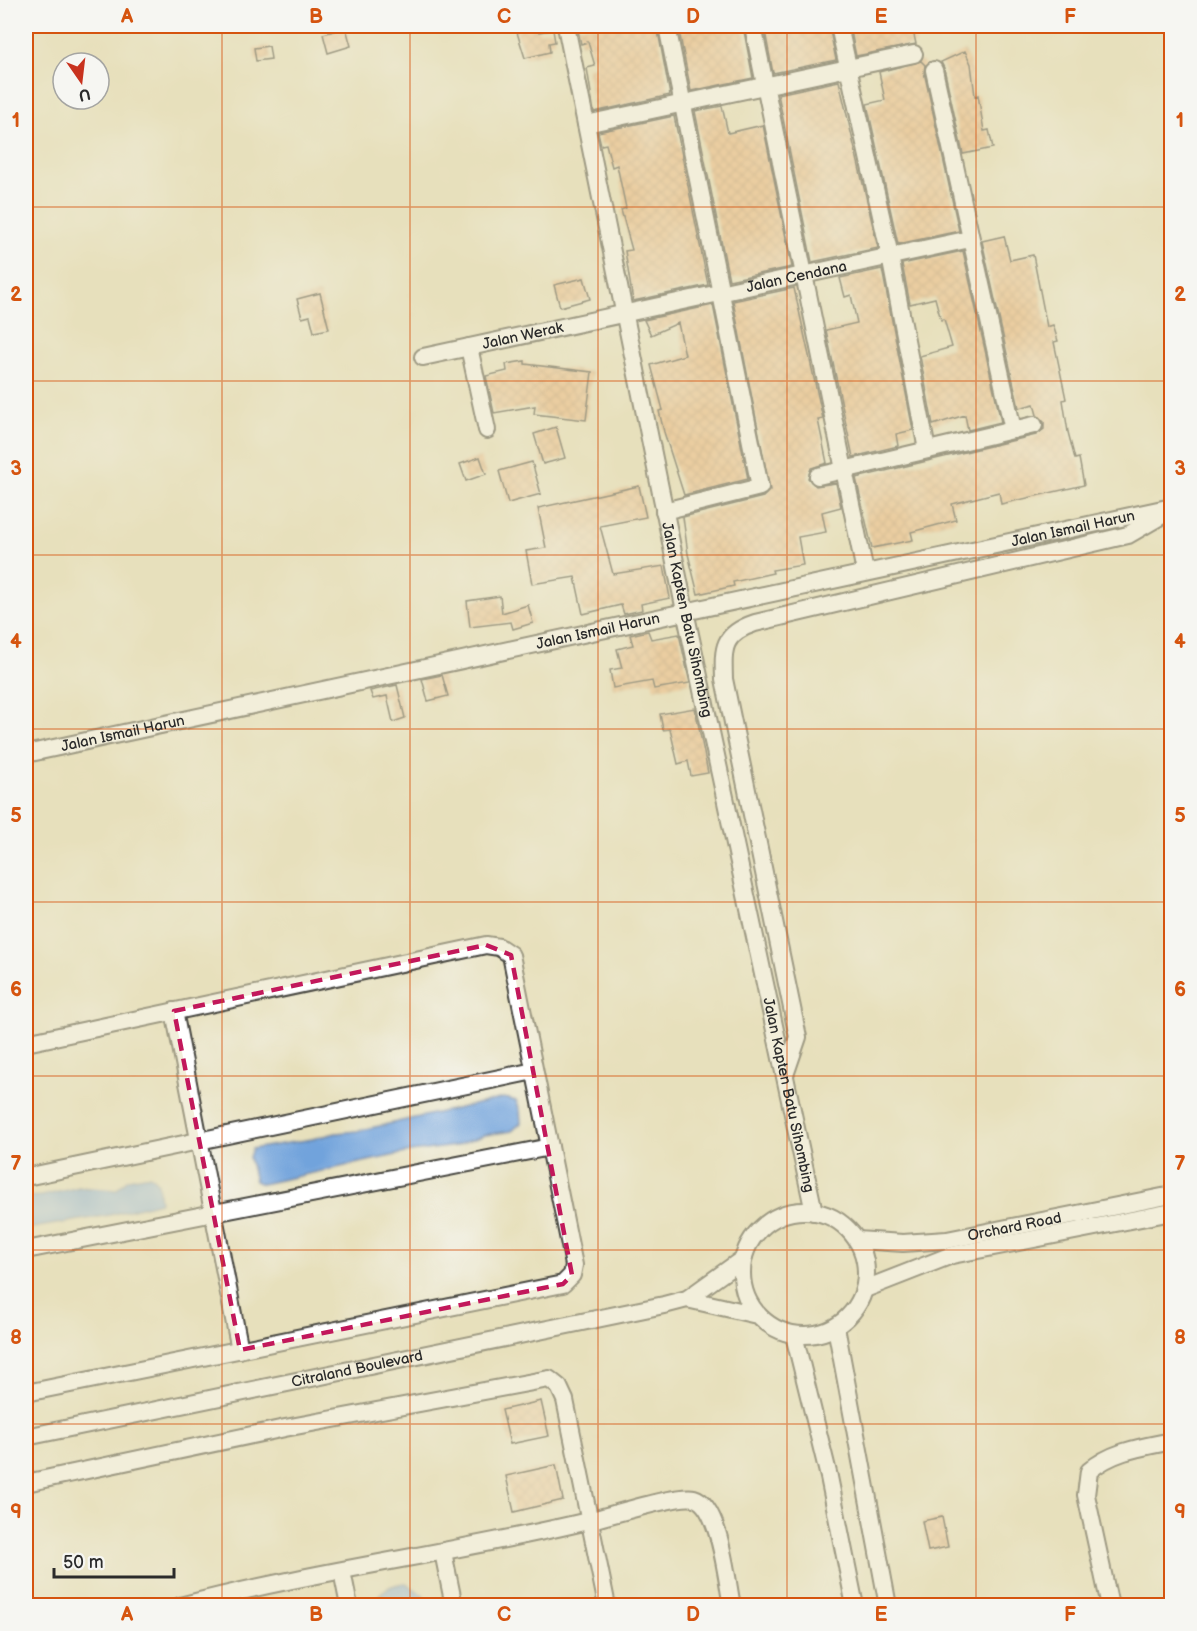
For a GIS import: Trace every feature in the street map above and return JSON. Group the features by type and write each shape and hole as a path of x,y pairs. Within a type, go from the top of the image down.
{"street":[{"name":"Jalan Kapten Batu Sihombing","path":"566,26 664,511 814,1212"},
{"path":"664,511 760,487 667,26"},
{"path":"753,26 842,470 865,572"},
{"path":"839,26 890,256 927,450"},
{"path":"586,124 914,54"},
{"path":"934,70 1013,430"},
{"name":"Jalan Cendana","path":"624,314 970,239"},
{"name":"Jalan Werak","path":"423,357 624,314"},
{"path":"469,347 487,430"},
{"path":"818,476 1034,425"},
{"path":"785,1075 798,1037 724,679 723,653 729,638 737,629 755,623 1128,535 1172,508"},
{"name":"Jalan Ismail Harun","path":"26,754 865,572 1172,508"},
{"path":"26,1043 486,945 499,947 511,955 574,1265 572,1275 563,1284 26,1393"},
{"path":"174,1011 240,1350"},
{"path":"26,1177 534,1071"},
{"path":"26,1250 550,1147"},
{"name":"Orchard Road","path":"857,1240 903,1243 947,1240 1172,1195"},
{"path":"814,1212 838,1221 857,1240 866,1263 865,1289 854,1311 836,1327 815,1335 794,1335 768,1324 757,1315 743,1288 744,1258 754,1238 770,1221 792,1213 814,1212"},
{"name":"Orchard Road","path":"865,1289 952,1255 1172,1212"},
{"name":"Citraland Boulevard","path":"26,1437 687,1299 744,1258"},
{"name":"Citraland Boulevard","path":"687,1299 757,1315"},
{"path":"836,1327 888,1605"},
{"path":"794,1335 830,1477 855,1605"},
{"path":"26,1483 285,1428 549,1379 559,1387 565,1400 607,1605"},
{"path":"1110,1605 1086,1495 1089,1471 1102,1459 1136,1448 1172,1441"},
{"path":"180,1605 214,1601 342,1571 588,1521 673,1500 694,1498 704,1505 714,1518 732,1605"},
{"path":"443,1552 454,1605"},
{"path":"342,1571 349,1605"}],"highlighted area":[{"path":"486,945 511,955 572,1275 563,1284 240,1350 174,1011"}],"water":[{"path":"504,1098 516,1101 520,1110 521,1123 512,1131 485,1135 455,1146 410,1152 262,1184 255,1181 249,1157 252,1149 357,1131"},
{"path":"150,1175 158,1183 160,1202 110,1215 26,1229 26,1197 42,1196 79,1187 116,1190 128,1179"},
{"path":"406,1583 423,1595 428,1605 372,1605 386,1589"}],"building":[{"path":"515,26 537,26 539,32 553,30 555,42 549,43 550,52 525,58"},
{"path":"577,26 657,26 670,95 594,112 587,68 595,66 588,42 581,44"},
{"path":"678,26 743,26 753,78 691,91"},
{"path":"764,26 790,26 791,28 829,26 836,60 773,73"},
{"path":"850,26 912,26 916,44 856,56"},
{"path":"346,28 351,46 328,53 323,34"},
{"path":"269,46 271,59 256,61 254,48"},
{"path":"965,51 971,64 975,96 978,95 984,131 989,130 993,148 963,154 941,62"},
{"path":"921,61 925,65 924,72 959,231 898,244 867,104 885,100 879,72"},
{"path":"839,81 878,248 812,262 778,94"},
{"path":"722,106 728,133 763,125 792,267 729,280 695,111"},
{"path":"674,116 708,285 633,301 625,251 632,250 621,210 626,208 617,165 612,167 606,144 601,145 598,132"},
{"path":"1004,236 1010,260 1033,255 1047,327 1053,325 1058,341 1054,342 1066,399 1063,400 1068,432 1075,459 1079,458 1084,485 1001,504 999,492 952,504 956,520 911,532 913,540 872,548 856,478 1036,435 1044,429 1044,422 1037,415 1034,404 1019,408 982,241"},
{"path":"963,251 1001,422 968,430 965,415 933,425 920,356 952,347 935,298 910,304 902,264"},
{"path":"882,269 913,430 896,434 898,446 853,457 826,330 857,323 851,295 845,297 840,278"},
{"path":"584,278 590,299 560,307 554,285"},
{"path":"794,288 823,419 818,420 827,463 811,468 808,478 816,486 836,483 841,507 822,512 826,532 798,537 803,565 772,570 773,573 733,582 734,586 698,594 688,554 683,517 763,497 770,490 733,301"},
{"path":"320,293 329,329 314,332 310,316 302,318 297,299"},
{"path":"713,305 748,479 684,495 664,432 659,411 663,410 651,365 685,355 678,323 651,335 644,320"},
{"path":"525,361 525,364 592,372 586,420 534,414 535,406 494,413 486,376 507,371 506,364"},
{"path":"556,427 565,458 543,464 534,434"},
{"path":"480,457 486,474 466,481 460,464"},
{"path":"532,462 541,494 508,503 499,471"},
{"path":"639,486 646,517 600,526 613,574 664,566 670,598 641,604 642,610 624,614 621,605 583,614 575,577 532,584 526,551 546,548 538,508"},
{"path":"500,596 502,613 528,605 533,623 513,629 511,622 470,627 467,601"},
{"path":"648,631 651,639 679,634 690,683 654,689 652,681 613,688 610,670 622,668 617,649 633,645 630,635"},
{"path":"442,675 448,696 428,701 422,679"},
{"path":"397,685 405,718 393,722 387,696 373,699 370,691"},
{"path":"695,708 708,773 691,776 688,761 678,764 670,729 663,730 660,714"},
{"path":"541,1401 549,1436 510,1444 502,1410"},
{"path":"556,1465 563,1500 514,1512 506,1476"},
{"path":"942,1517 948,1547 928,1551 922,1521"}]}
